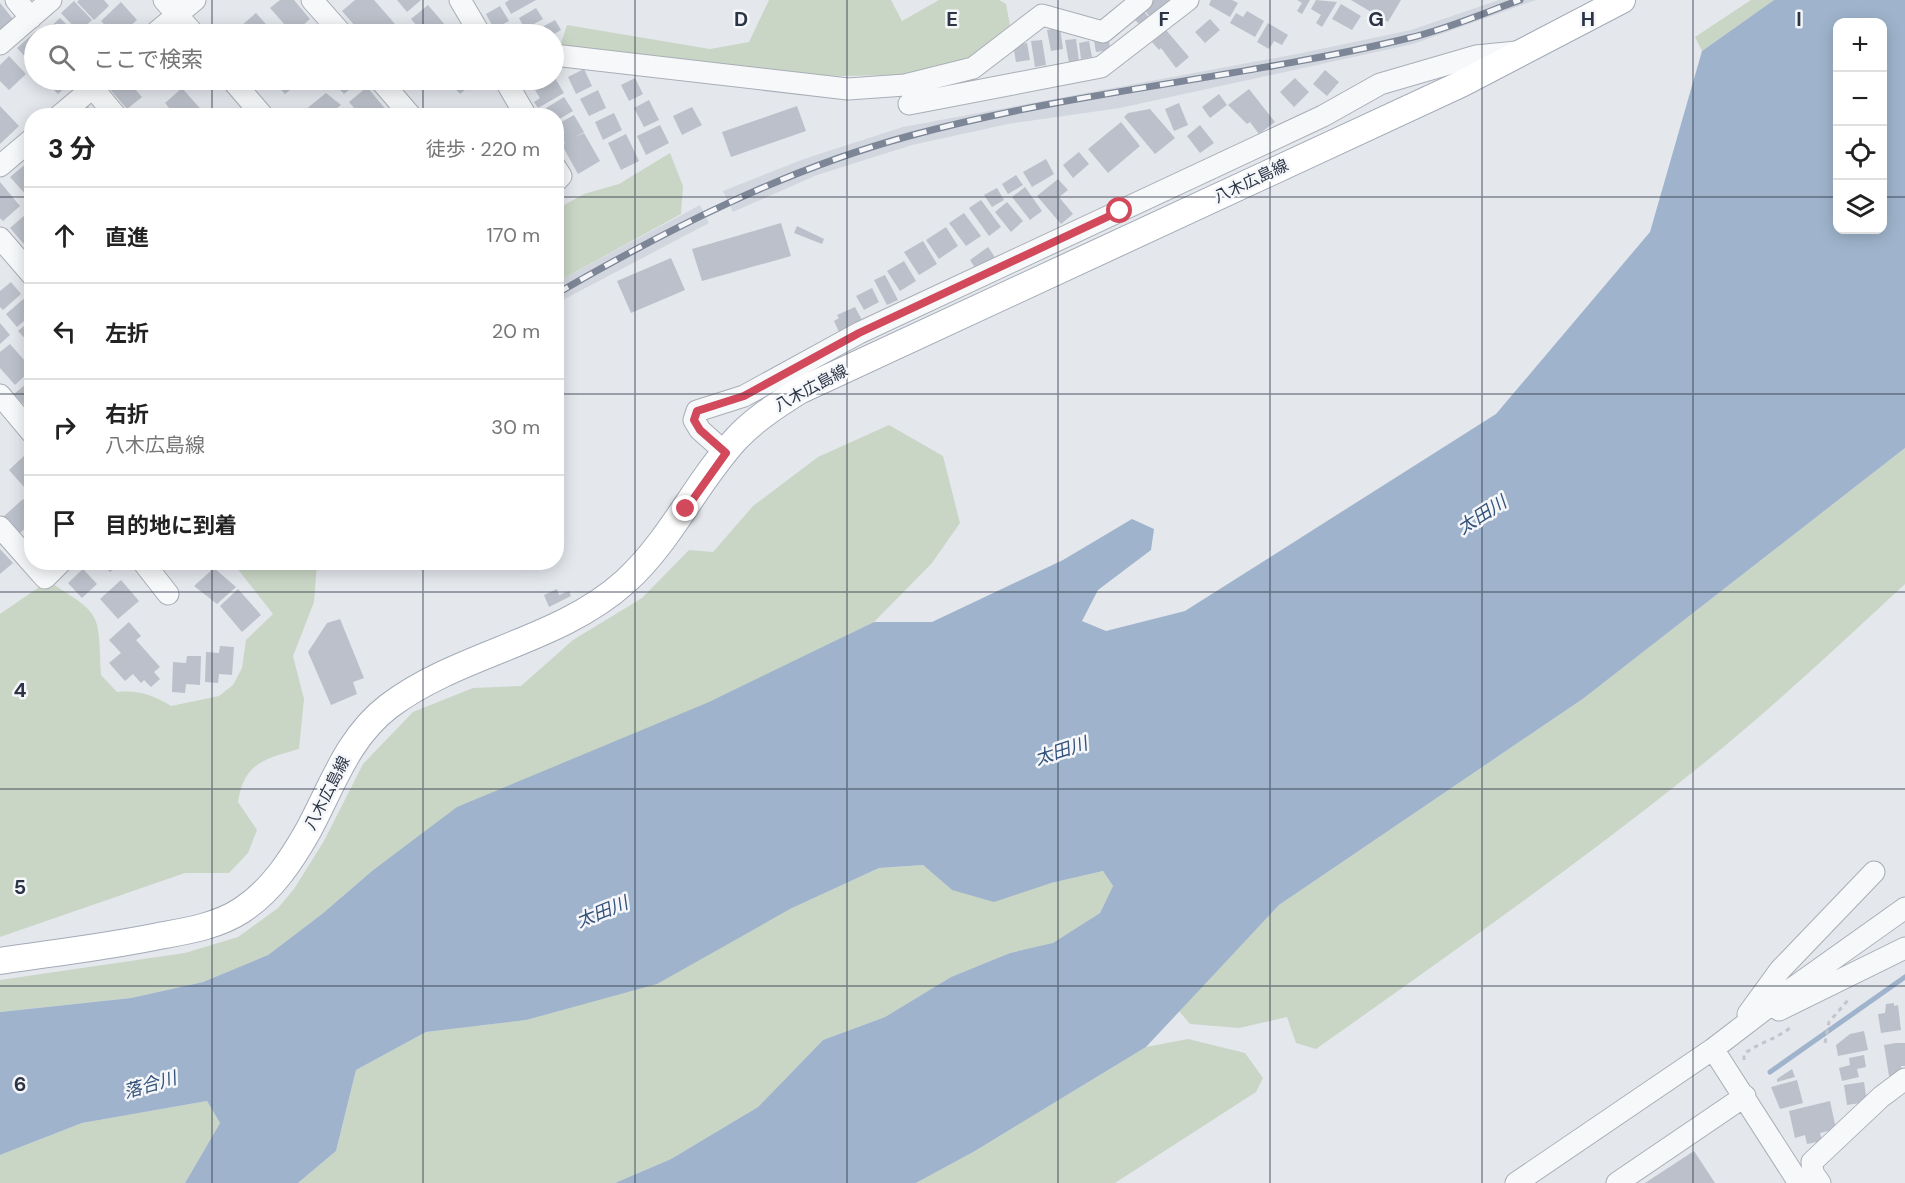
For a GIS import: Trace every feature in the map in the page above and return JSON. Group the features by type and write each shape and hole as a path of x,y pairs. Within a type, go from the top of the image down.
{"main road":[{"name":"八木広島線","path":"0,961 129,942 203,928 242,911 268,889 293,858 316,816 337,769 362,732 388,707 440,674 572,618 626,581 659,545 737,438 769,410 799,391 1461,84 1622,0"}],"street":[{"path":"16,0 31,18"},
{"path":"0,44 51,0"},
{"path":"161,24 171,8 195,0"},
{"path":"312,0 333,24"},
{"path":"460,0 474,24"},
{"path":"564,56 848,90 905,85 974,68 1042,15 1103,32 1142,0"},
{"path":"909,104 1101,67 1188,0"},
{"path":"171,8 185,24"},
{"path":"726,453 700,430 694,420 697,411 744,396 859,333 1323,116 1380,84 1476,56 1525,51"},
{"path":"68,108 89,90"},
{"path":"101,90 111,108"},
{"path":"241,90 256,108"},
{"path":"389,90 404,108"},
{"path":"512,90 522,108"},
{"path":"0,166 24,148"},
{"path":"0,238 24,265"},
{"path":"0,395 24,424"},
{"path":"0,527 24,554"},
{"path":"38,570 45,578 53,570"},
{"path":"149,570 168,594"},
{"path":"1736,1032 1780,970 1874,872"},
{"path":"1516,1183 1713,1049 1794,987 1905,908"},
{"path":"1736,1032 1905,948"},
{"path":"1713,1049 1799,1183"},
{"path":"1820,1183 1813,1173 1812,1162 1881,1097 1905,1079"},
{"path":"1620,1182 1745,1096"}],"path":[{"path":"1825,1043 1829,1022 1852,995"},
{"path":"1743,1063 1744,1054 1752,1048 1777,1038 1792,1025"}],"shaded area":[{"path":"1499,0 1536,0 1413,44 1120,108 1008,124 912,145 817,175 733,212 723,191 804,159 903,127 1302,53 1411,30"},
{"path":"700,205 709,223 564,299 564,278"}],"green space":[{"path":"769,0 891,0 902,21 939,0 999,0 1006,4 1010,25 967,60 898,75 841,76 760,72 564,47 564,34 567,25 710,49 749,42"},
{"path":"1751,0 1774,0 1702,51 1695,37"},
{"path":"670,153 683,186 681,214 564,278 564,205 584,194 619,184"},
{"path":"889,425 943,456 960,523 932,563 874,622 372,871 322,914 268,955 203,982 131,998 0,1012 0,980 185,953 238,937 278,908 294,889 324,841 363,764 413,712 473,688 521,686 573,640 642,598 689,550 713,552 753,506 818,457"},
{"path":"1905,448 1905,584 1775,703 1648,807 1507,913 1316,1049 1296,1043 1287,1017 1239,1028 1190,1024 1179,1011 1279,905 1584,698"},
{"path":"238,570 316,570 314,602 293,656 304,699 299,749 266,760 251,771 245,779 238,802 257,830 248,853 229,873 185,873 0,937 0,614 48,581 79,601 94,617 99,638 101,675 117,692 146,694 171,706 219,696 233,685 242,668 246,640 273,614"},
{"path":"923,865 952,890 1051,883 1103,871 1113,886 1100,913 1053,944 1010,953 951,977 885,1017 823,1040 758,1107 671,1159 615,1183 298,1183 336,1151 356,1070 426,1032 526,1020 790,909 879,868"},
{"path":"1188,1039 1245,1053 1263,1078 1256,1092 1115,1183 916,1183 975,1151 1146,1047"},
{"path":"207,1101 220,1123 185,1183 0,1183 0,1155 82,1123"}],"water":[{"path":"1774,0 1905,0 1905,448 1584,698 1279,905 1146,1047 975,1151 916,1183 615,1183 671,1159 758,1107 823,1040 885,1017 951,977 1010,953 1053,943 1100,913 1113,886 1103,871 1051,883 994,902 952,890 923,865 879,868 790,909 657,984 526,1020 426,1032 356,1070 336,1151 298,1183 185,1183 220,1123 207,1101 82,1123 0,1155 0,1012 131,998 203,982 268,955 322,914 372,871 457,807 709,702 874,622 932,622 1063,560 1132,519 1154,529 1151,550 1098,590 1082,621 1106,631 1185,611 1496,414 1650,232 1702,51"}],"building":[{"path":"79,0 104,0 109,6 94,20 77,2"},
{"path":"280,0 294,0 310,19 304,24 284,24 270,8"},
{"path":"355,0 374,0 395,24 353,24 342,11"},
{"path":"397,0 421,0 407,12"},
{"path":"509,0 536,0 511,14 505,3"},
{"path":"1151,0 1171,0 1150,17 1142,7"},
{"path":"1211,0 1232,0 1238,3 1230,17 1209,5"},
{"path":"1297,0 1310,0 1302,14 1297,11 1302,3"},
{"path":"1316,0 1337,2 1322,27 1316,23 1321,15 1311,9"},
{"path":"1351,0 1401,0 1388,22"},
{"path":"74,1 92,20 88,24 71,24 61,13"},
{"path":"121,2 137,20 132,24 104,24 101,21"},
{"path":"0,3 13,19 0,30"},
{"path":"1341,4 1361,16 1352,30 1332,19"},
{"path":"428,5 444,24 415,24 411,19"},
{"path":"500,6 509,21 503,24 491,24 486,14"},
{"path":"536,8 543,19 534,24 522,24 519,18"},
{"path":"1142,9 1151,20 1142,27 1132,17"},
{"path":"1247,11 1264,21 1255,37 1230,23 1236,13 1243,17"},
{"path":"256,13 266,24 243,24"},
{"path":"60,18 66,24 53,24"},
{"path":"1210,19 1220,30 1205,43 1195,32"},
{"path":"1268,23 1288,35 1282,45 1274,41 1269,49 1257,42"},
{"path":"1060,28 1063,49 1051,51 1047,30"},
{"path":"1166,30 1189,57 1176,68 1161,48 1159,50 1152,42"},
{"path":"1076,39 1079,61 1069,63 1065,40"},
{"path":"1109,39 1110,50 1096,52 1094,41"},
{"path":"1042,40 1046,65 1035,67 1031,41"},
{"path":"1089,41 1092,57 1081,59 1079,43"},
{"path":"24,42 24,55 17,48"},
{"path":"1027,43 1030,60 1016,62 1013,45"},
{"path":"9,56 24,72 24,76 9,90 0,81 0,65"},
{"path":"584,69 592,86 576,94 568,77"},
{"path":"1325,70 1339,82 1327,96 1313,84"},
{"path":"635,78 643,94 629,101 621,85"},
{"path":"1295,78 1309,92 1294,107 1280,92"},
{"path":"1249,89 1275,122 1259,134 1250,122 1247,124 1228,105"},
{"path":"111,90 136,90 142,97 126,108"},
{"path":"180,90 184,90 200,108 169,108 165,103"},
{"path":"363,90 370,90 385,108 354,108 349,102"},
{"path":"535,90 562,90 564,93 538,108 534,102 540,98"},
{"path":"598,90 606,108 589,116 580,99"},
{"path":"326,93 341,105 337,108 307,108"},
{"path":"1219,94 1227,105 1210,118 1202,107"},
{"path":"564,97 573,111 564,116 564,108 546,108"},
{"path":"649,100 659,120 644,127 634,108"},
{"path":"1179,103 1188,125 1174,131 1165,109"},
{"path":"0,106 19,126 0,144"},
{"path":"797,106 806,131 731,157 722,132"},
{"path":"692,107 702,125 682,135 673,116"},
{"path":"1150,109 1175,138 1155,154 1124,117 1128,113"},
{"path":"614,113 622,130 603,140 595,122"},
{"path":"574,115 584,132 575,137 584,133 600,161 578,174 564,149 564,121"},
{"path":"1121,122 1140,146 1108,173 1088,149"},
{"path":"660,125 669,143 646,155 637,136"},
{"path":"1200,125 1214,143 1200,153 1187,136"},
{"path":"626,134 639,161 621,170 608,143"},
{"path":"1079,152 1089,164 1073,178 1063,165"},
{"path":"1046,159 1054,174 1032,187 1023,172"},
{"path":"24,165 24,193 10,177"},
{"path":"1016,175 1023,185 1008,194 1002,184"},
{"path":"1058,179 1068,190 1059,197 1073,214 1061,224 1037,196"},
{"path":"0,182 20,206 3,221 0,218"},
{"path":"1025,187 1042,211 1030,220 1012,197"},
{"path":"997,188 1004,200 992,207 984,195"},
{"path":"981,200 1001,227 989,236 969,208"},
{"path":"1007,202 1023,221 1011,232 995,212"},
{"path":"964,213 981,236 966,246 949,223"},
{"path":"24,216 24,244 10,228"},
{"path":"781,223 791,256 702,281 692,249"},
{"path":"797,226 824,239 822,244 794,233"},
{"path":"946,227 958,246 939,259 926,240"},
{"path":"923,241 937,264 919,275 904,252"},
{"path":"988,247 996,259 977,271 970,260"},
{"path":"671,258 685,290 631,313 617,281"},
{"path":"904,261 916,281 900,291 887,271"},
{"path":"885,275 898,300 887,305 874,280"},
{"path":"11,282 21,294 3,310 0,307 0,291"},
{"path":"872,288 879,302 864,310 856,296"},
{"path":"24,299 24,321 17,327 6,314"},
{"path":"855,307 862,320 839,332 834,321 839,318 837,315"},
{"path":"0,323 10,335 0,344"},
{"path":"24,326 24,337 18,331"},
{"path":"10,344 24,360 24,377 15,385 0,368 0,352"},
{"path":"24,386 24,405 14,394"},
{"path":"24,456 24,487 9,470"},
{"path":"24,500 24,529 19,534 3,517"},
{"path":"0,549 13,563 0,574"},
{"path":"84,570 97,584 82,598 68,583"},
{"path":"212,570 216,570 236,587 217,604 194,586"},
{"path":"121,580 139,601 118,619 100,599"},
{"path":"238,589 261,615 242,632 220,606"},
{"path":"557,589 559,595 569,591 571,596 549,607 544,595"},
{"path":"340,619 364,678 353,682 357,694 331,705 308,652 327,623"},
{"path":"129,622 141,636 136,640 160,667 154,672 160,679 151,687 144,680 141,683 133,674 125,681 109,663 121,653 109,640"},
{"path":"220,646 234,647 232,675 219,674 218,683 205,682 206,652 219,653"},
{"path":"187,656 201,656 200,685 186,684 185,693 172,692 173,662 186,663"},
{"path":"1894,1003 1894,1006 1898,1005 1901,1030 1881,1033 1878,1014 1885,1013 1886,1004"},
{"path":"1864,1031 1868,1050 1838,1056 1836,1045 1850,1034"},
{"path":"1905,1043 1905,1066 1901,1066 1902,1074 1889,1076 1884,1045"},
{"path":"1864,1055 1866,1067 1857,1069 1859,1077 1842,1081 1839,1068 1850,1065 1849,1058"},
{"path":"1792,1069 1795,1077 1777,1082 1777,1079"},
{"path":"1797,1080 1803,1103 1780,1109 1771,1087"},
{"path":"1864,1082 1867,1102 1847,1105 1844,1085"},
{"path":"1830,1101 1836,1129 1820,1133 1822,1141 1807,1144 1805,1135 1795,1138 1789,1111"},
{"path":"1694,1151 1715,1183 1645,1183"}],"waterway":[{"path":"1770,1072 1905,977"}],"railway":[{"path":"564,290 684,224 728,203 817,166 909,136 1033,107 1347,52 1423,34 1520,0"}],"route":[{"path":"686,509 726,453 700,430 694,420 697,411 744,396 859,333 1120,211"}],"water label":[{"name":"太田川","path":"1482,515"},
{"name":"太田川","path":"1061,751"},
{"name":"太田川","path":"602,912"},
{"name":"落合川","path":"150,1085"}]}
